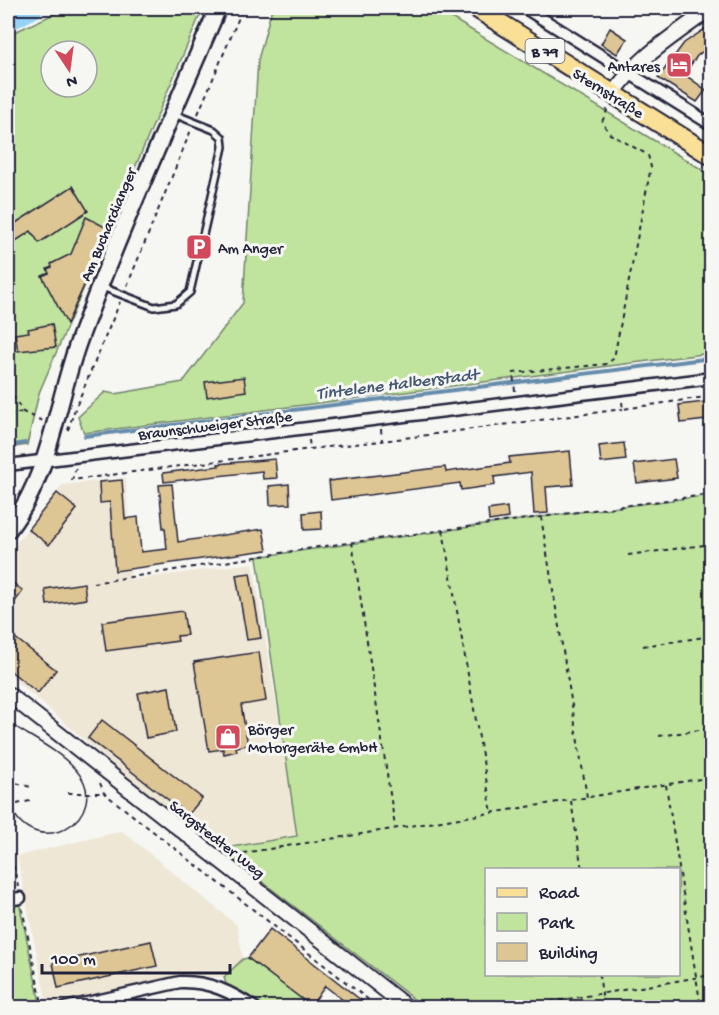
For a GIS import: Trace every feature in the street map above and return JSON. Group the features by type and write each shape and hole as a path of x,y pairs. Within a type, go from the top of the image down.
{"main road":[{"name":"Am Buchardianger","path":"8,530 27,502 59,431 69,369 100,287 218,8"},
{"name":"Sternstraße","path":"476,8 711,156"}],"street":[{"name":"Sternstraße","path":"525,8 711,125"},
{"path":"613,94 629,72 711,8"},
{"name":"Braunschweiger Straße","path":"8,465 711,378"},
{"name":"Sargstedter Weg","path":"8,694 408,1008"},
{"path":"8,900 20,898"},
{"path":"66,1008 193,981 219,987 255,1008"}],"lane":[{"path":"100,287 154,307 176,304 190,292 223,147 222,137 214,130 173,114"}],"path":[{"path":"8,388 23,412 59,431 69,429 75,409 243,8"},
{"path":"515,394 513,372 607,364 614,358 651,166 648,155 610,134 602,122 613,94"},
{"path":"620,389 623,408"},
{"path":"80,456 72,480 711,396"},
{"path":"8,415 23,412"},
{"path":"380,419 382,441"},
{"path":"308,428 310,449"},
{"path":"93,583 352,542 711,494"},
{"path":"541,517 587,797"},
{"path":"443,530 492,813"},
{"path":"352,542 395,828"},
{"path":"628,555 711,544"},
{"path":"643,646 711,636"},
{"path":"659,736 711,728"},
{"path":"100,767 96,771 104,793 379,1008"},
{"path":"226,865 238,854 711,777"},
{"path":"8,781 31,787"},
{"path":"666,784 679,868"},
{"path":"68,793 104,793"},
{"path":"570,800 582,868"},
{"path":"8,806 30,801"},
{"path":"8,839 43,1008"},
{"path":"680,874 701,1008"},
{"path":"515,1008 711,975"},
{"path":"599,976 604,1008"}],"shaded area":[{"path":"126,478 131,580 253,563 298,836 220,849 145,792 8,674 8,554 62,485"},
{"path":"122,831 237,925 243,959 224,977 173,976 47,1005 17,856"}],"green space":[{"path":"67,8 203,8 39,393 27,445 8,448 8,35"},
{"path":"272,8 435,8 711,175 711,353 84,433 78,417 105,392 115,394 183,382 243,303 258,60"},
{"path":"711,495 711,1007 424,1007 220,849 297,836 257,557"},
{"path":"19,902 41,1007 8,1007 8,905"},
{"path":"248,958 313,1007 205,1008 231,1001 224,977 243,959"}],"building":[{"name":"Antares","path":"711,25 711,45 697,56 684,74 706,90 697,102 658,78 684,43"},
{"path":"610,28 627,39 617,54 601,44"},
{"path":"73,186 88,211 39,243 31,231 8,246 8,228"},
{"path":"86,217 109,229 67,324 42,276 49,273 47,269 52,267 51,264 71,254"},
{"path":"52,324 56,347 18,351 15,334"},
{"path":"244,377 246,391 207,397 205,382"},
{"path":"705,402 706,420 681,423 679,405"},
{"path":"624,443 626,460 601,463 599,446"},
{"path":"570,451 573,485 546,487 548,513 534,514 531,472 494,477 495,485 461,490 460,483 331,500 329,481 445,467 446,472 510,463 509,457"},
{"path":"275,459 277,478 263,479 262,471 164,482 163,473 219,466 218,464"},
{"path":"674,459 677,478 637,483 634,464"},
{"path":"122,480 125,519 138,517 141,552 167,549 159,485 172,484 178,542 263,529 267,550 115,571 110,502 100,503 99,482"},
{"path":"289,484 290,504 270,505 269,486"},
{"path":"57,493 77,509 49,545 28,529"},
{"path":"507,507 508,518 489,521 488,510"},
{"path":"321,511 322,529 304,530 303,513"},
{"path":"250,573 261,638 247,640 236,575"},
{"path":"8,579 23,591 8,611"},
{"path":"84,583 86,599 47,605 45,589"},
{"path":"183,611 187,635 177,636 178,641 106,651 102,622"},
{"path":"14,637 56,670 38,693 8,669 8,645"},
{"path":"259,652 266,701 241,705 248,745 236,747 237,751 224,754 223,749 209,751 194,662"},
{"path":"169,687 176,732 146,738 138,693"},
{"path":"102,720 202,798 188,815 88,738"},
{"path":"270,929 371,1008 353,1008 325,986 311,1006 248,958"},
{"path":"151,941 157,966 58,988 53,963"}],"waterway":[{"path":"8,20 32,8"},
{"name":"Tintelene Halberstadt","path":"85,436 712,358"},
{"name":"Tintelene Halberstadt","path":"8,446 25,443"}],"tram line":[{"path":"8,722 52,750 76,770 86,787 86,803 79,818 66,828 51,833 35,831 20,821 8,801"}],"place":[{"name":"Antares","path":"679,65"},
{"name":"Am Anger","path":"199,247"},
{"name":"Börger Motorgeräte GmbH","path":"228,737"}]}
